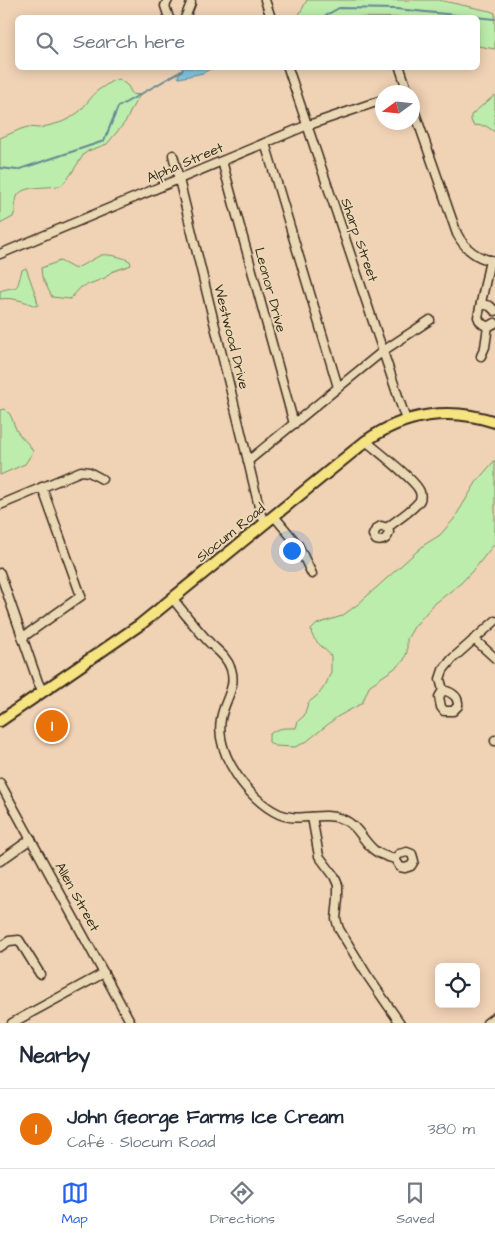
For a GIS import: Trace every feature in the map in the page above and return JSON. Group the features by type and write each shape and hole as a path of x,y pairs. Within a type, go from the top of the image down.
{"main road":[{"name":"Slocum Road","path":"0,721 134,630 366,441 386,428 406,420 432,414 476,416 495,422"}],"street":[{"path":"168,0 165,6 168,15"},
{"path":"186,15 190,1 201,0"},
{"path":"265,0 270,15"},
{"name":"Sharp Street","path":"289,70 406,420"},
{"path":"400,70 404,85"},
{"name":"Alpha Street","path":"0,254 307,125 375,102"},
{"path":"420,128 456,234 468,249 478,256 492,261 482,304 478,313 479,319 483,324 491,324 481,356"},
{"path":"265,143 338,387"},
{"name":"Westwood Drive","path":"173,155 261,515 270,520 298,545 312,574"},
{"name":"Leonor Drive","path":"222,161 294,424"},
{"path":"482,304 490,306 495,311"},
{"path":"248,461 383,350 430,320"},
{"path":"366,441 420,491 421,497 416,505 387,528"},
{"path":"0,505 84,470 102,480"},
{"path":"23,637 81,596 42,487"},
{"path":"0,573 43,692"},
{"path":"173,599 208,641 223,654 229,664 233,685 222,713 220,732 222,745 227,757 255,798 278,814 294,818 333,817 347,821 357,829 373,849 382,855 395,859"},
{"path":"442,690 440,679 443,670 452,659 495,621"},
{"path":"474,639 495,658"},
{"name":"Allen Street","path":"1,787 131,1023"},
{"path":"312,817 319,856 334,876 338,885 336,919 342,936 400,1023"},
{"path":"0,861 31,839"},
{"path":"0,947 9,941 19,940 40,974"},
{"path":"12,1023 104,973"},
{"path":"487,1023 495,1017"}],"green space":[{"path":"307,0 438,0 495,13 495,49 480,46 480,15 299,15"},
{"path":"119,79 128,86 132,94 140,95 126,121 107,144 84,154 62,185 24,190 20,193 16,200 13,217 0,224 0,138 28,127 39,128 69,119 80,111 97,91 112,81"},
{"path":"495,95 495,132 486,126 473,125 471,115"},
{"path":"101,255 123,258 130,261 131,265 111,272 105,278 81,287 70,299 52,297 42,277 41,268 60,261 75,269"},
{"path":"26,268 38,305 35,306 13,299 0,299 0,291 16,287 22,270"},
{"path":"4,409 10,415 18,432 33,452 25,464 0,475 0,410"},
{"path":"495,460 495,543 461,583 433,605 414,627 407,639 407,652 404,660 370,685 362,703 337,717 306,742 295,747 275,746 269,742 269,735 275,731 282,728 296,728 298,721 304,716 308,703 319,694 331,672 331,656 316,641 311,630 317,624 342,616 357,605 424,545 440,535 454,519 477,481"}],"water":[{"path":"208,70 179,78 179,74 182,71"}],"waterway":[{"path":"326,15 339,8 396,9 455,15"},
{"path":"480,17 495,19"},
{"path":"0,168 17,170 104,141 118,107 183,70"}],"place":[{"name":"John George Farms Ice Cream","path":"52,726"}]}
